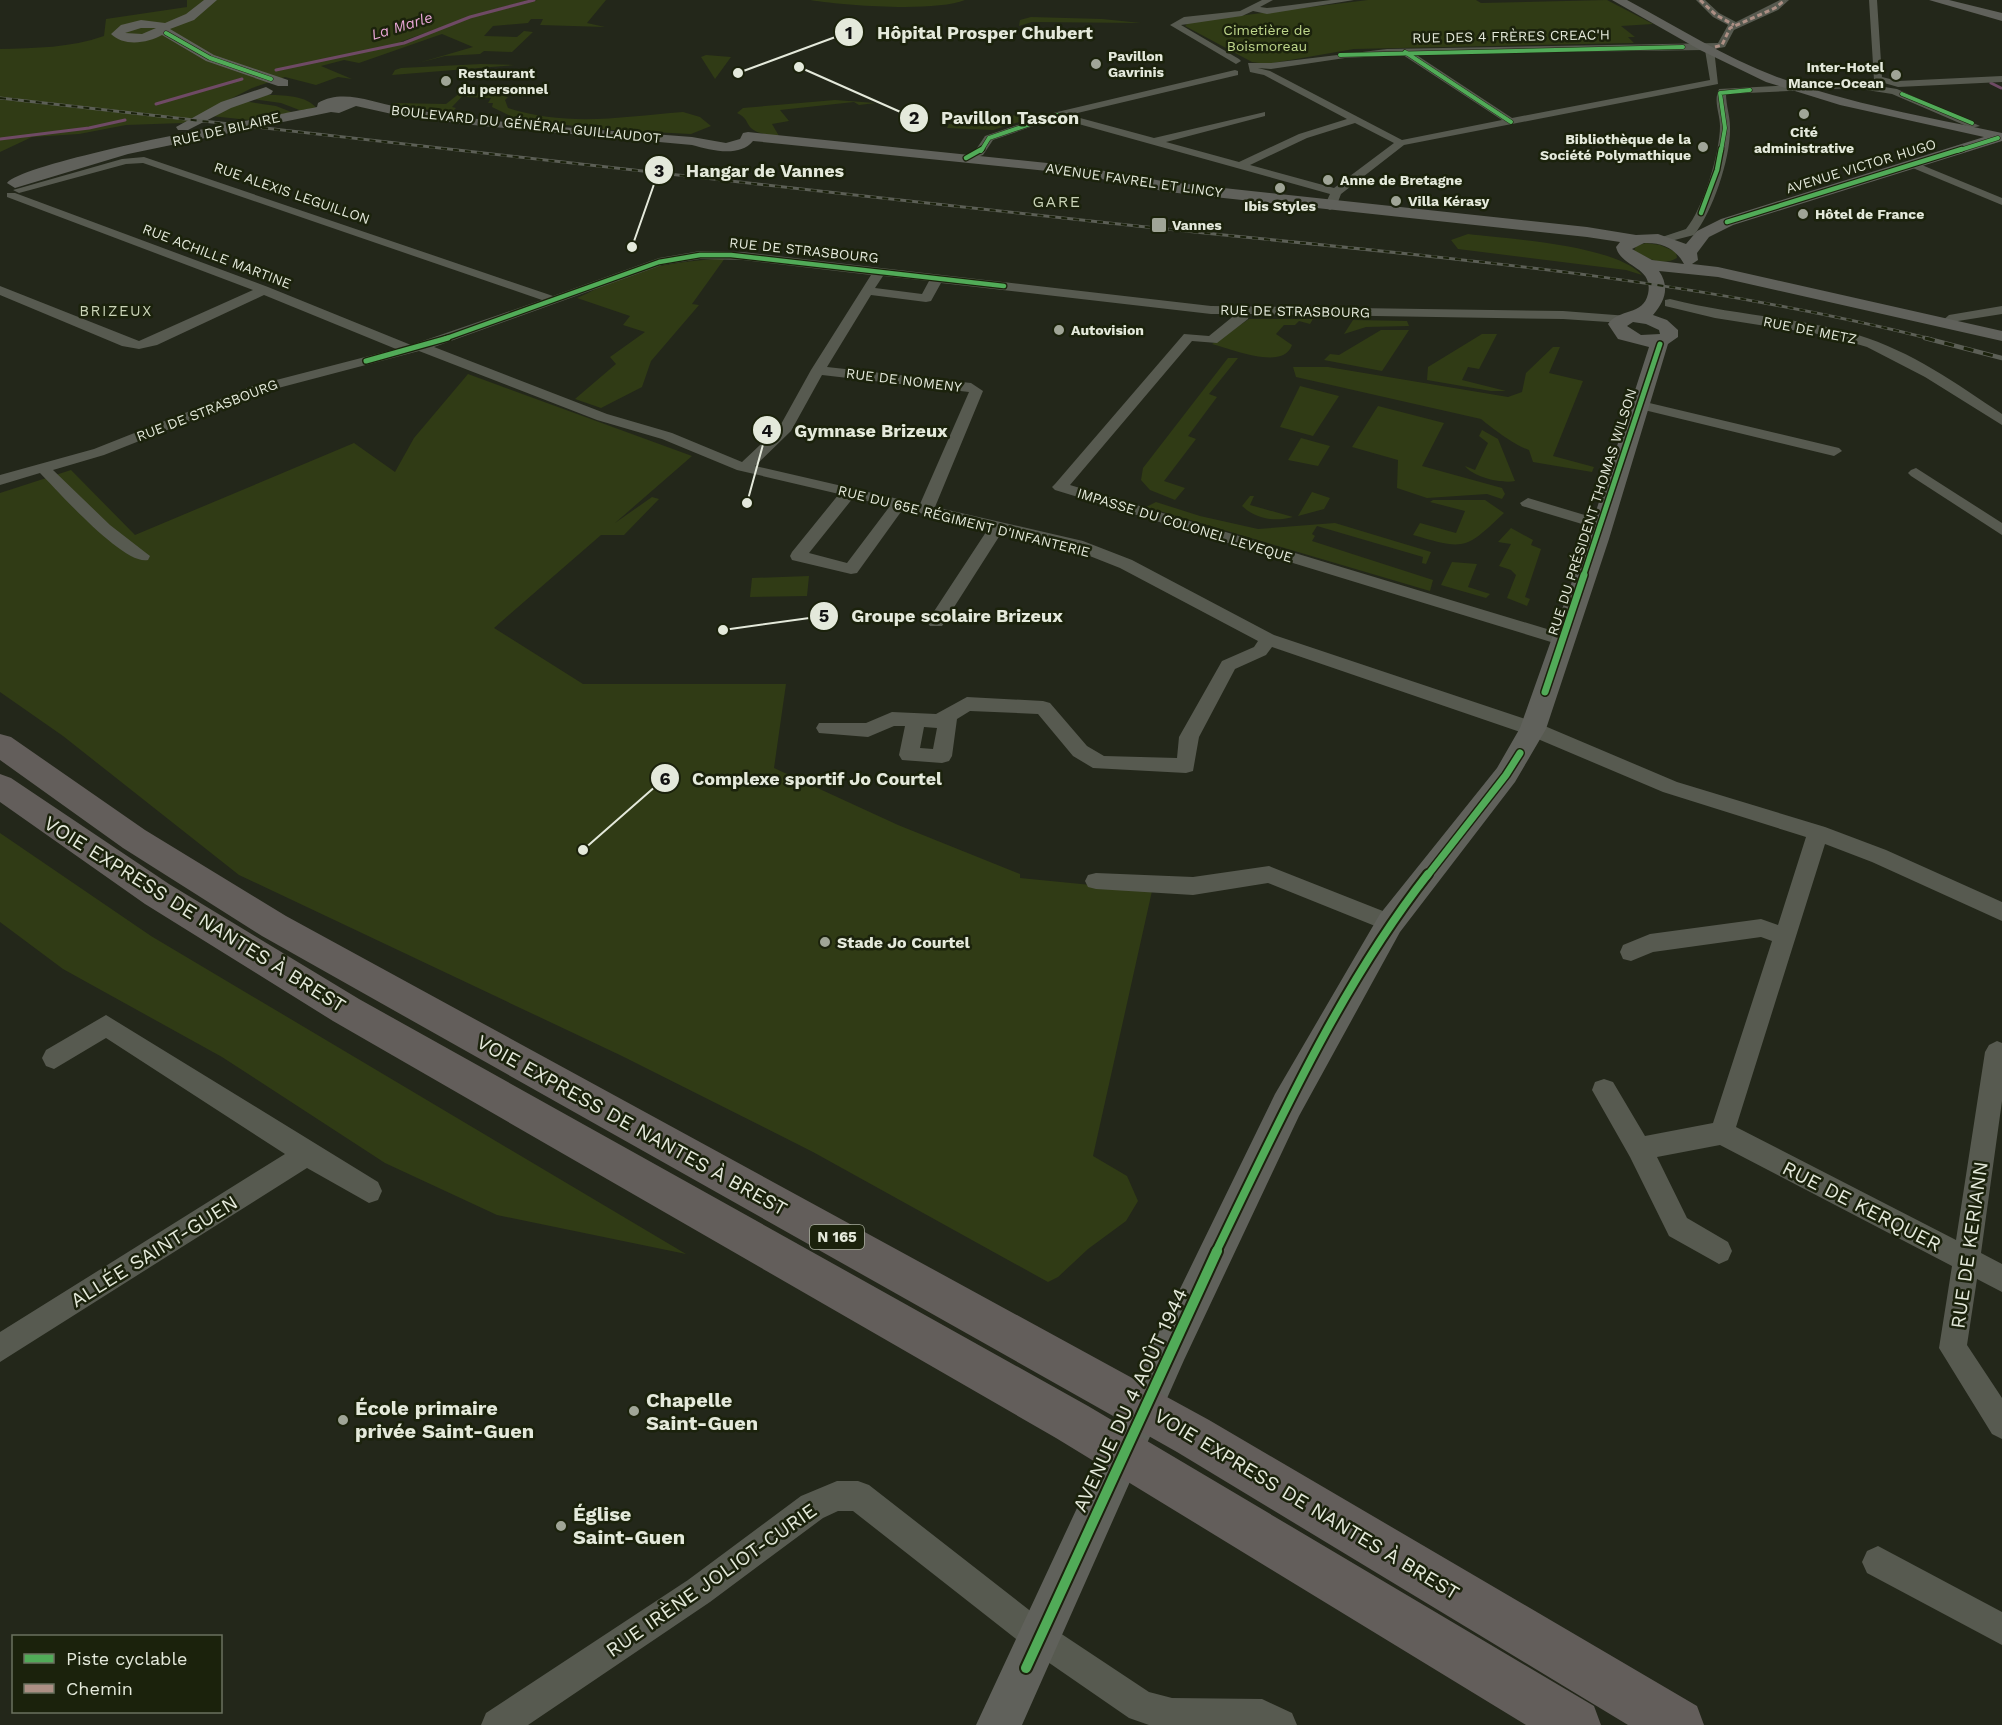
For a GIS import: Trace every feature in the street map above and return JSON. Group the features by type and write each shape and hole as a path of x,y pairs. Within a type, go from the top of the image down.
{"highway":[{"name":"VOIE EXPRESS DE NANTES À BREST","path":"0,745 134,839 274,926 1193,1436 1678,1725"},
{"name":"VOIE EXPRESS DE NANTES À BREST","path":"0,786 158,894 337,1005 1072,1422 1575,1725"}],"street":[{"path":"144,37 159,27 192,15 211,0"},
{"path":"1251,10 1269,0"},
{"path":"1350,0 1267,11 1251,10 1184,20 1174,25 1236,61 1267,73 1401,143"},
{"path":"1618,0 1799,87 1975,126"},
{"path":"1624,0 1762,75 1849,103 2002,136"},
{"path":"1712,47 1722,45 1734,25 1780,6 1785,0"},
{"path":"1873,0 1877,78"},
{"path":"1935,0 2002,17"},
{"path":"1702,2 1716,15 1734,25"},
{"path":"159,27 182,42 144,37 125,38 117,34 125,28 159,27"},
{"name":"RUE DE BILAIRE","path":"126,150 282,89 182,42"},
{"path":"1212,47 1219,66 1235,73"},
{"path":"1057,115 1239,166 1333,201 1401,143 1698,86 1716,80 1711,63 1712,47"},
{"name":"RUE DES 4 FRÈRES CREAC'H","path":"1252,67 1345,55 1405,52 1712,47"},
{"path":"1405,52 1511,122"},
{"path":"1202,82 1219,66 1236,61"},
{"path":"1711,63 1735,62"},
{"path":"966,158 979,153 989,138 1057,115 1202,82 1252,67"},
{"path":"1762,75 1767,82 1767,89"},
{"path":"1854,85 1877,78 1975,126 2002,136"},
{"path":"1629,326 1653,305 1657,286 1655,274 1630,257 1624,250 1631,243 1664,241 1694,229 1717,170 1725,128 1720,93 1854,85 1896,87 2002,79"},
{"name":"RUE DE BILAIRE","path":"9,190 39,174 126,150 319,102 346,103"},
{"name":"BOULEVARD DU GÉNÉRAL GUILLAUDOT","path":"346,103 620,136 672,139 708,136 732,147 746,141 742,132"},
{"path":"1151,142 1261,114"},
{"path":"1239,166 1303,136 1356,120"},
{"name":"AVENUE FAVREL ET LINCY","path":"742,132 1095,172 1137,183 1168,187 1333,201 1372,210 1556,229 1631,243"},
{"name":"AVENUE VICTOR HUGO","path":"1683,262 1703,234 1727,222 2002,136"},
{"name":"RUE ALEXIS LEGUILLON","path":"9,190 126,161 144,160 542,294 551,300"},
{"path":"1912,164 2002,202"},
{"name":"RUE ACHILLE MARTINE","path":"9,190 416,348"},
{"path":"1986,195 2002,190"},
{"path":"1664,241 1683,262"},
{"name":"RUE DE STRASBOURG","path":"0,480 99,452 258,388 416,348 659,262 705,255 743,256 1199,309 1550,316 1629,326"},
{"path":"1642,263 1683,262 1718,272 2002,336"},
{"name":"RUE DU PRÉSIDENT THOMAS WILSON","path":"1266,1147 1390,923 1506,775 1533,729 1602,525 1653,363 1657,358 1661,332 1683,262"},
{"name":"RUE DE NOMENY","path":"879,272 818,370 971,387 976,391 926,509"},
{"path":"866,291 926,298 937,278"},
{"path":"0,290 127,344 139,345 152,342 264,290"},
{"name":"RUE DE METZ","path":"1670,303 1704,314 1774,322 1866,342 1965,397 2002,421"},
{"name":"IMPASSE DU COLONEL LEVEQUE","path":"1242,310 1243,316 1239,321 1212,339 1189,337 1060,487 1564,640"},
{"path":"1947,323 1954,318 2002,310"},
{"path":"1629,326 1661,332"},
{"path":"1629,326 1653,363"},
{"name":"RUE DU 65E RÉGIMENT D'INFANTERIE","path":"416,348 602,417 667,436 745,468 1077,546 1126,564 1268,639 1533,729 1670,787 1818,833 1879,856 2002,912"},
{"path":"745,468 786,428 818,370"},
{"path":"1641,405 1834,451"},
{"path":"43,468 104,528 142,556"},
{"path":"1916,473 2002,530"},
{"path":"849,492 798,556 851,569 900,503"},
{"path":"1528,503 1602,525"},
{"path":"936,622 998,526"},
{"path":"826,728 868,730 892,719 939,721 967,704 1043,708 1080,751 1100,763 1186,766 1189,736 1228,665 1260,651 1268,639"},
{"path":"916,720 909,754 942,756 948,716"},
{"path":"1639,1149 1722,1133 1818,833"},
{"path":"1096,881 1193,886 1269,874 1390,923"},
{"path":"1631,952 1650,943 1761,928 1786,937"},
{"path":"54,1058 106,1025 307,1155 369,1191"},
{"name":"RUE DE KERIANN","path":"1997,1052 1953,1348 2002,1424"},
{"path":"1604,1090 1639,1149 1678,1227 1719,1251"},
{"name":"RUE DE KERQUER","path":"1722,1133 2002,1278"},
{"name":"AVENUE DU 4 AOÛT 1944","path":"999,1725 1171,1347 1266,1147"},
{"name":"ALLÉE SAINT-GUEN","path":"0,1348 307,1155"},
{"name":"RUE IRÈNE JOLIOT-CURIE","path":"498,1725 699,1591 812,1507 837,1496 858,1496 1040,1638 1141,1706 1172,1715 1262,1716 1280,1725"},
{"path":"1878,1562 2002,1629"}],"green space":[{"path":"187,0 529,0 480,14 400,42 403,44 470,18 537,0 606,0 587,23 605,27 540,25 543,19 531,19 528,23 493,26 484,36 517,37 524,31 533,32 512,52 484,51 480,54 445,56 418,63 473,47 442,34 359,63 344,60 321,66 352,79 338,77 316,85 285,77 252,88 183,123 126,125 79,134 32,137 0,152 0,49 53,47 91,40 104,36 106,19 187,7"},
{"path":"810,0 965,0 951,4 913,7 868,6"},
{"name":"Cimetière de Boismoreau","path":"1368,0 1476,0 1481,3 1607,0 1653,24 1621,26 1635,37 1628,37 1634,43 1354,49 1267,64 1252,62 1185,26 1189,22"},
{"path":"1031,17 1102,19 1141,23 1032,22 1019,26 1020,20"},
{"path":"706,55 731,57 715,79 701,57"},
{"path":"481,64 515,65 392,75 395,70 401,68"},
{"path":"470,88 452,107 456,108 451,113 392,103 446,104 465,89"},
{"path":"493,92 508,97 505,100 508,108 530,114 595,119 683,112 700,117 711,126 691,134 613,130 519,120 492,107 493,103 488,103 491,98 467,97 468,94"},
{"path":"266,95 301,98 313,104 317,109 302,111 281,103 252,99"},
{"path":"835,100 876,103 859,105 854,102 780,110 789,121 772,124 779,136 754,130 737,113 743,108"},
{"path":"243,101 276,106 294,113 249,120 211,116"},
{"path":"1022,115 1029,119 993,130 947,128 949,124 988,125 1002,116"},
{"path":"1468,234 1534,241 1586,250 1628,265 1642,275 1626,270 1458,249 1451,240"},
{"path":"1646,243 1660,245 1676,252 1677,258 1660,262 1634,251 1636,246"},
{"path":"725,258 692,304 699,305 651,361 642,387 601,408 575,399 616,364 610,357 645,332 623,325 630,316 577,298 614,280 645,269"},
{"path":"1249,319 1313,319 1310,324 1299,321 1295,325 1284,325 1276,334 1292,345 1287,353 1279,357 1256,356 1212,344"},
{"path":"1353,320 1407,321 1409,326 1366,327 1344,334"},
{"path":"1381,330 1409,330 1382,371 1324,360 1330,354 1339,355"},
{"path":"1482,334 1497,334 1479,369 1468,367 1462,380 1506,391 1491,391 1427,380 1428,367"},
{"path":"1553,347 1560,347 1549,373 1583,381 1553,456 1594,467 1592,472 1533,462 1529,450 1511,441 1481,419 1296,377 1293,367 1328,367 1508,397 1522,392 1526,373"},
{"path":"1228,358 1238,358 1209,394 1217,397 1188,436 1196,439 1164,481 1185,488 1175,500 1150,490 1141,480 1143,468"},
{"path":"468,374 692,456 615,523 652,497 659,499 624,535 601,535 494,628 583,684 786,684 774,768 898,825 1020,874 1020,878 1152,891 1093,1156 1127,1176 1138,1201 1126,1221 1088,1249 1058,1277 1048,1282 813,1152 622,1056 239,875 63,736 0,692 0,493 71,470 135,535 354,443 395,472 414,438"},
{"path":"1300,386 1339,396 1313,436 1280,427"},
{"path":"1378,406 1444,423 1422,466 1502,488 1505,494 1502,499 1487,494 1427,498 1397,488 1398,460 1352,447"},
{"path":"1482,430 1498,439 1515,481 1488,479 1465,466 1475,470 1488,443 1479,436"},
{"path":"1301,438 1330,446 1318,466 1288,460"},
{"path":"1312,492 1330,498 1324,509 1298,516"},
{"path":"1250,496 1254,496 1250,505 1293,517 1272,519 1259,517 1242,506"},
{"path":"1433,500 1485,500 1504,513 1472,540 1463,544 1444,543 1413,535 1420,523 1456,533 1465,511 1430,502"},
{"path":"1156,502 1200,516 1258,529 1335,523 1431,552 1426,564 1422,563 1423,557 1317,526 1312,534 1315,536 1312,541 1433,580 1430,591 1146,507"},
{"path":"1511,528 1533,540 1531,545 1541,549 1525,597 1530,599 1527,606 1507,598 1516,575 1511,570 1499,566 1511,544 1498,542"},
{"path":"1452,562 1477,564 1468,587 1490,594 1486,598 1441,585"},
{"path":"809,576 807,596 750,597 752,578"},
{"path":"0,833 151,936 686,1254 497,1215 385,1163 222,1057 63,969 0,922"}],"waterway":[{"name":"La Marle","path":"276,70 404,43 470,17 534,0"},
{"name":"La Marle","path":"156,104 242,79"},
{"path":"1991,83 2001,88"},
{"name":"La Marle","path":"0,139 89,128 125,120"}],"railway":[{"path":"0,98 1109,223 1522,267 1728,296 1931,339"},
{"path":"1925,338 2002,358"}],"marked path":[{"path":"1700,0 1716,15 1734,25"},
{"path":"1715,47 1722,45 1730,28 1775,8 1785,0"}],"cycle path":[{"path":"166,33 210,58 271,79"},
{"path":"1340,55 1683,47"},
{"path":"1405,52 1511,122"},
{"path":"1701,213 1717,170 1725,128 1720,93 1750,90"},
{"path":"1902,94 1972,123"},
{"path":"966,158 979,153 989,138 1057,115"},
{"path":"1727,222 1998,138"},
{"path":"366,361 434,343 659,262 700,255 731,255 1004,286"},
{"path":"1545,692 1660,344"},
{"path":"1026,1668 1171,1347 1287,1105 1390,923 1506,775 1520,753"}],"place":[{"name":"Pavillon Gavrinis","path":"1096,64"},
{"name":"Pavillon Tascon","path":"799,67"},
{"name":"Hôpital Prosper Chubert","path":"738,73"},
{"name":"Inter-Hotel Mance-Ocean","path":"1896,75"},
{"name":"Restaurant du personnel","path":"446,81"},
{"name":"Cité administrative","path":"1804,114"},
{"name":"Bibliothèque de la Société Polymathique","path":"1703,147"},
{"name":"Anne de Bretagne","path":"1328,180"},
{"name":"Ibis Styles","path":"1280,188"},
{"name":"Villa Kérasy","path":"1396,201"},
{"name":"Hôtel de France","path":"1803,214"},
{"name":"Vannes","path":"1159,225"},
{"name":"Hangar de Vannes","path":"632,247"},
{"name":"Autovision","path":"1059,330"},
{"name":"Gymnase Brizeux","path":"747,503"},
{"name":"Groupe scolaire Brizeux","path":"723,630"},
{"name":"Complexe sportif Jo Courtel","path":"583,850"},
{"name":"Stade Jo Courtel","path":"825,942"},
{"name":"Chapelle Saint-Guen","path":"634,1411"},
{"name":"École primaire privée Saint-Guen","path":"343,1420"},
{"name":"Église Saint-Guen","path":"561,1526"}],"district":[{"name":"GARE","path":"1057,201"},
{"name":"BRIZEUX","path":"116,311"}]}
